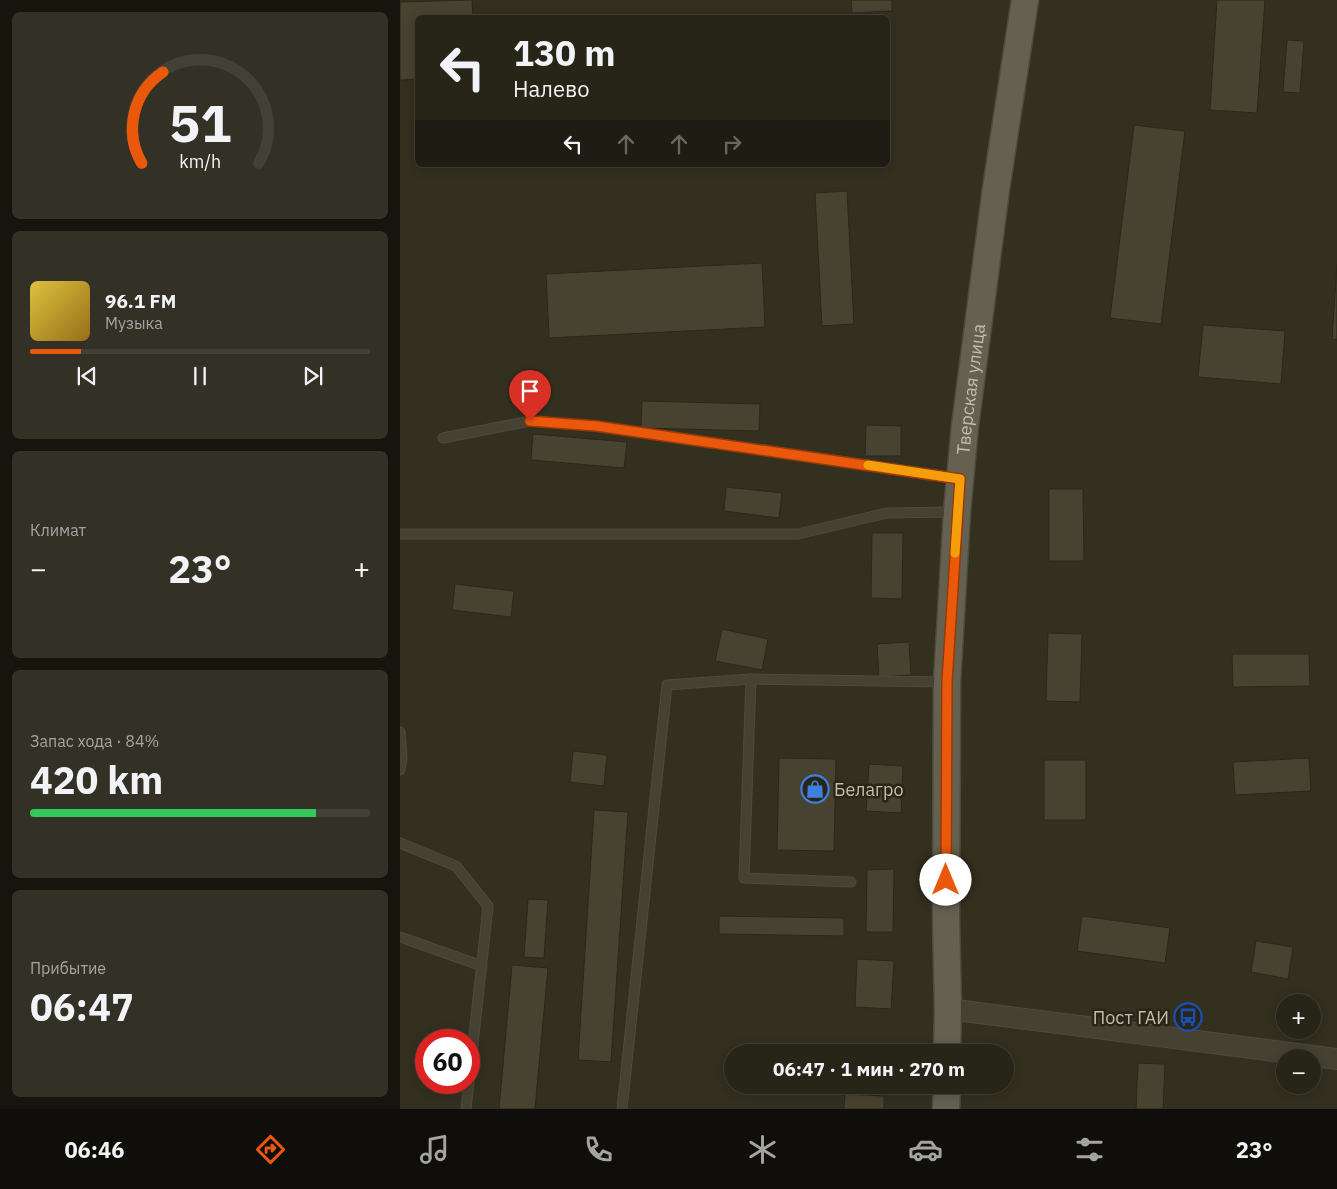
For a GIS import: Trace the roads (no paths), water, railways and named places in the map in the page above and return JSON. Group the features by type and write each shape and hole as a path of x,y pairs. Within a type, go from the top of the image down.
{"main road":[{"name":"Тверская улица","path":"947,1044 947,682 957,512 996,189 1025,0"},
{"path":"946,1094 946,1109"}],"street":[{"path":"948,1009 1337,1059"}],"lane":[{"path":"443,438 530,421 596,426 960,479"},
{"path":"400,534 798,534 887,513 957,512"},
{"path":"622,1109 666,685 751,679 947,682"},
{"path":"751,679 744,878 851,882"},
{"path":"400,732 402,758 400,770"},
{"path":"400,843 456,866 488,906 466,1109"},
{"path":"400,937 482,966"}],"place":[{"name":"Белагро","path":"815,789"},
{"name":"Пост ГАИ","path":"1188,1017"}]}
